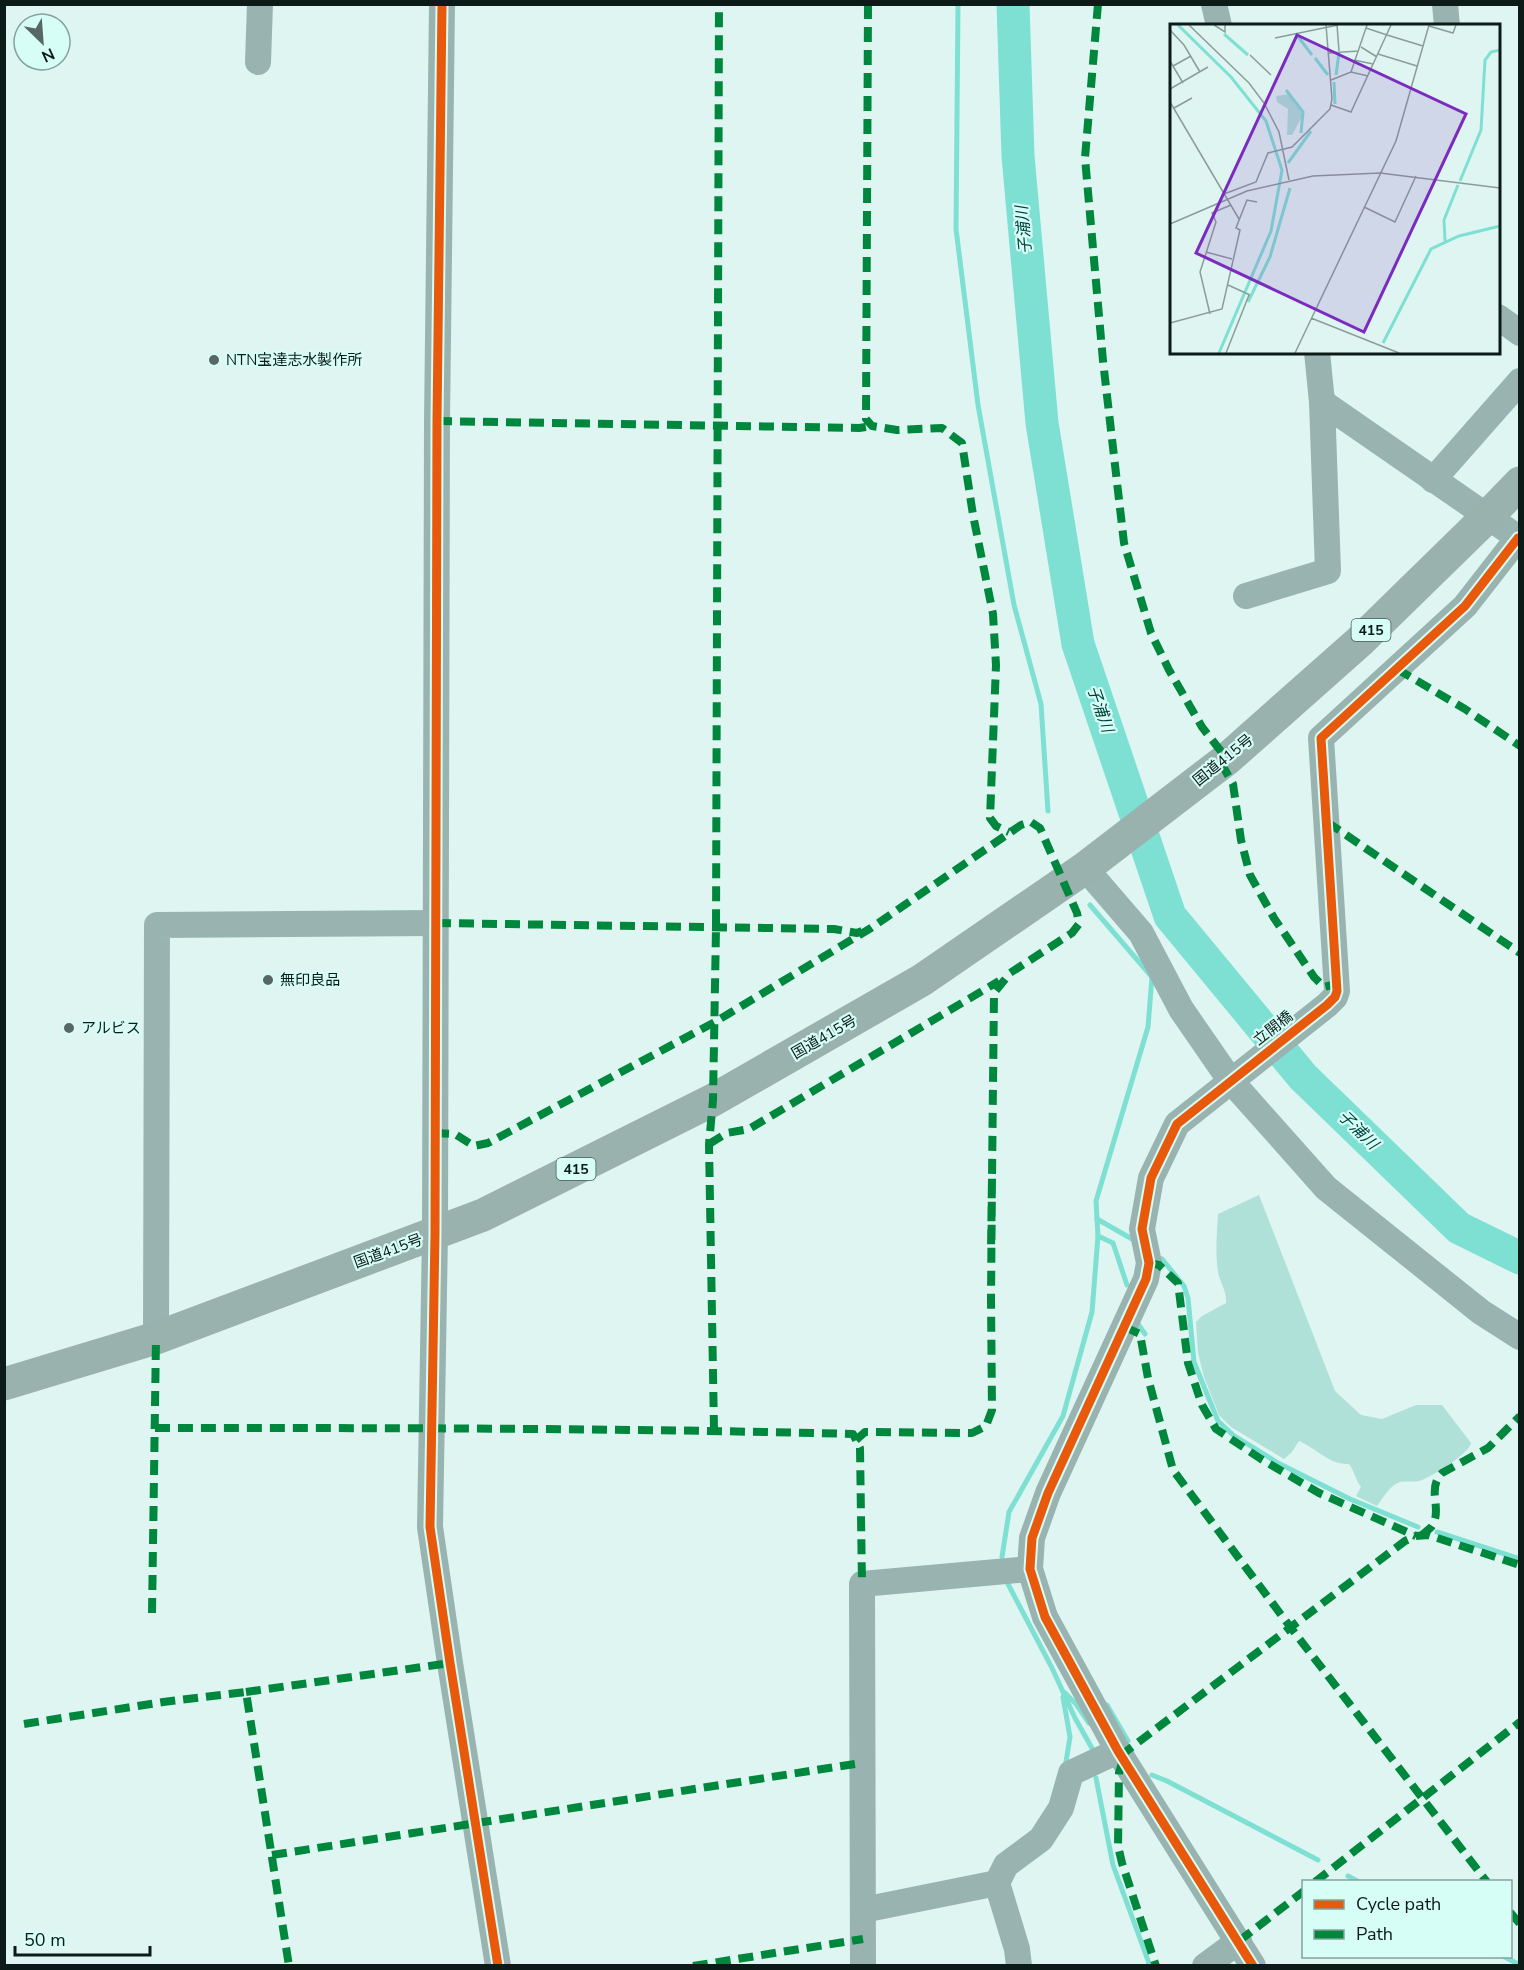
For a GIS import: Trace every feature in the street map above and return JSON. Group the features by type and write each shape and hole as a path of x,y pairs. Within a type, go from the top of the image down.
{"highway":[{"name":"国道415号","path":"4,1384 156,1338 483,1215 713,1100 922,980 1093,862 1214,768 1359,642 1520,483"}],"street":[{"path":"258,62 260,4"},
{"path":"442,4 437,433 435,1234 430,1527 498,1965"},
{"path":"1214,4 1219,24"},
{"path":"1445,4 1447,24"},
{"path":"1500,318 1520,333"},
{"path":"1246,596 1328,571 1322,402 1317,354"},
{"path":"1433,480 1520,381"},
{"path":"1322,402 1519,539"},
{"name":"立開橋","path":"1030,1569 1032,1538 1048,1493 1146,1279 1149,1263 1142,1229 1150,1178 1177,1124 1335,997 1337,991 1321,738 1465,606 1519,539"},
{"path":"1093,862 1142,933 1181,1009 1233,1077 1326,1188 1481,1312 1520,1337"},
{"path":"156,1338 157,925 436,923"},
{"path":"863,1965 862,1584 1030,1569 1045,1617 1118,1751 1253,1965"},
{"path":"1019,1965 1017,1949 998,1883 1006,1865 1041,1839 1061,1808 1071,1773 1118,1751"},
{"path":"863,1910 998,1883"},
{"path":"1205,1965 1239,1941"}],"green space":[{"path":"1259,1195 1335,1391 1361,1415 1382,1419 1416,1405 1442,1405 1471,1443 1457,1459 1431,1475 1419,1481 1402,1482 1393,1486 1377,1506 1356,1496 1361,1487 1349,1464 1335,1462 1299,1441 1284,1459 1231,1427 1219,1415 1204,1377 1198,1353 1196,1322 1202,1316 1226,1303 1217,1265 1218,1214"}],"waterway":[{"path":"958,4 956,229 978,405 1014,605 1041,704 1048,811"},
{"name":"子浦川","path":"1013,4 1018,156 1042,423 1078,644 1170,916 1303,1077 1459,1228 1520,1258"},
{"path":"1002,1557 1009,1512 1063,1416 1092,1312 1098,1236 1096,1201 1148,1027 1152,977 1090,905"},
{"path":"1097,1219 1132,1239"},
{"path":"1098,1236 1113,1243 1127,1285"},
{"path":"1162,1259 1184,1286 1188,1298 1194,1362 1218,1421 1233,1435 1278,1463 1350,1499 1418,1527"},
{"path":"1136,1321 1145,1334"},
{"path":"1437,1532 1520,1559"},
{"path":"1008,1584 1093,1750"},
{"path":"1065,1693 1089,1723"},
{"path":"1063,1697 1070,1737 1065,1768"},
{"path":"1107,1705 1128,1741"},
{"path":"1152,1775 1318,1860"},
{"path":"1096,1778 1113,1865 1150,1966"},
{"path":"1348,1876 1355,1880"},
{"path":"1507,1958 1520,1965"}],"marked path":[{"path":"714,1430 709,1144 713,1100 716,928 719,4"},
{"path":"868,4 866,419 872,426 897,430 942,428 962,443 973,515 993,614 996,665 990,818 996,826 1009,832"},
{"path":"1098,4 1085,158 1103,361 1124,543 1151,633 1169,670 1202,727 1227,759"},
{"path":"437,421 859,428 872,426"},
{"path":"1397,669 1465,709 1520,746"},
{"path":"1221,763 1233,784 1241,840 1250,875 1274,918 1314,977 1324,987 1336,984"},
{"path":"434,1133 455,1134 474,1146 488,1143 715,1022 871,928 1021,825 1031,822 1040,828 1077,913 1079,924 1072,933 1010,973 994,993 992,1177"},
{"path":"1327,822 1520,953"},
{"path":"436,923 834,929 857,933 862,931"},
{"path":"709,1144 727,1133 749,1129 999,981"},
{"path":"856,1440 865,1432 972,1433 986,1426 992,1410 992,1177 991,1250"},
{"path":"1149,1263 1159,1265 1178,1283 1188,1363 1202,1405 1216,1429 1319,1493 1416,1536"},
{"path":"1125,1327 1140,1334 1148,1378 1173,1470 1291,1628 1485,1880"},
{"path":"152,1613 156,1338"},
{"path":"1421,1536 1431,1527 1435,1519 1437,1479 1442,1473 1488,1448 1520,1416"},
{"path":"155,1428 591,1429 853,1434 860,1448 862,1584"},
{"path":"1120,1756 1405,1541 1416,1536 1428,1535 1520,1565"},
{"path":"246,1692 450,1663"},
{"path":"24,1724 163,1702 246,1692 289,1966"},
{"path":"1318,1880 1520,1722"},
{"path":"1123,1760 1119,1773 1118,1846 1156,1966"},
{"path":"272,1855 861,1763"},
{"path":"1239,1941 1302,1893"},
{"path":"1512,1914 1520,1924"},
{"path":"693,1966 863,1939"}],"cycle path":[{"path":"442,4 437,421 435,1234 430,1527 498,1966"},
{"path":"1253,1966 1118,1751 1045,1617 1030,1569 1032,1538 1048,1493 1146,1279 1149,1263 1142,1229 1151,1178 1177,1124 1335,997 1337,991 1321,738 1465,606 1518,538"}],"place":[{"name":"NTN宝達志水製作所","path":"214,360"},
{"name":"無印良品","path":"268,980"},
{"name":"アルビス","path":"69,1028"}]}
